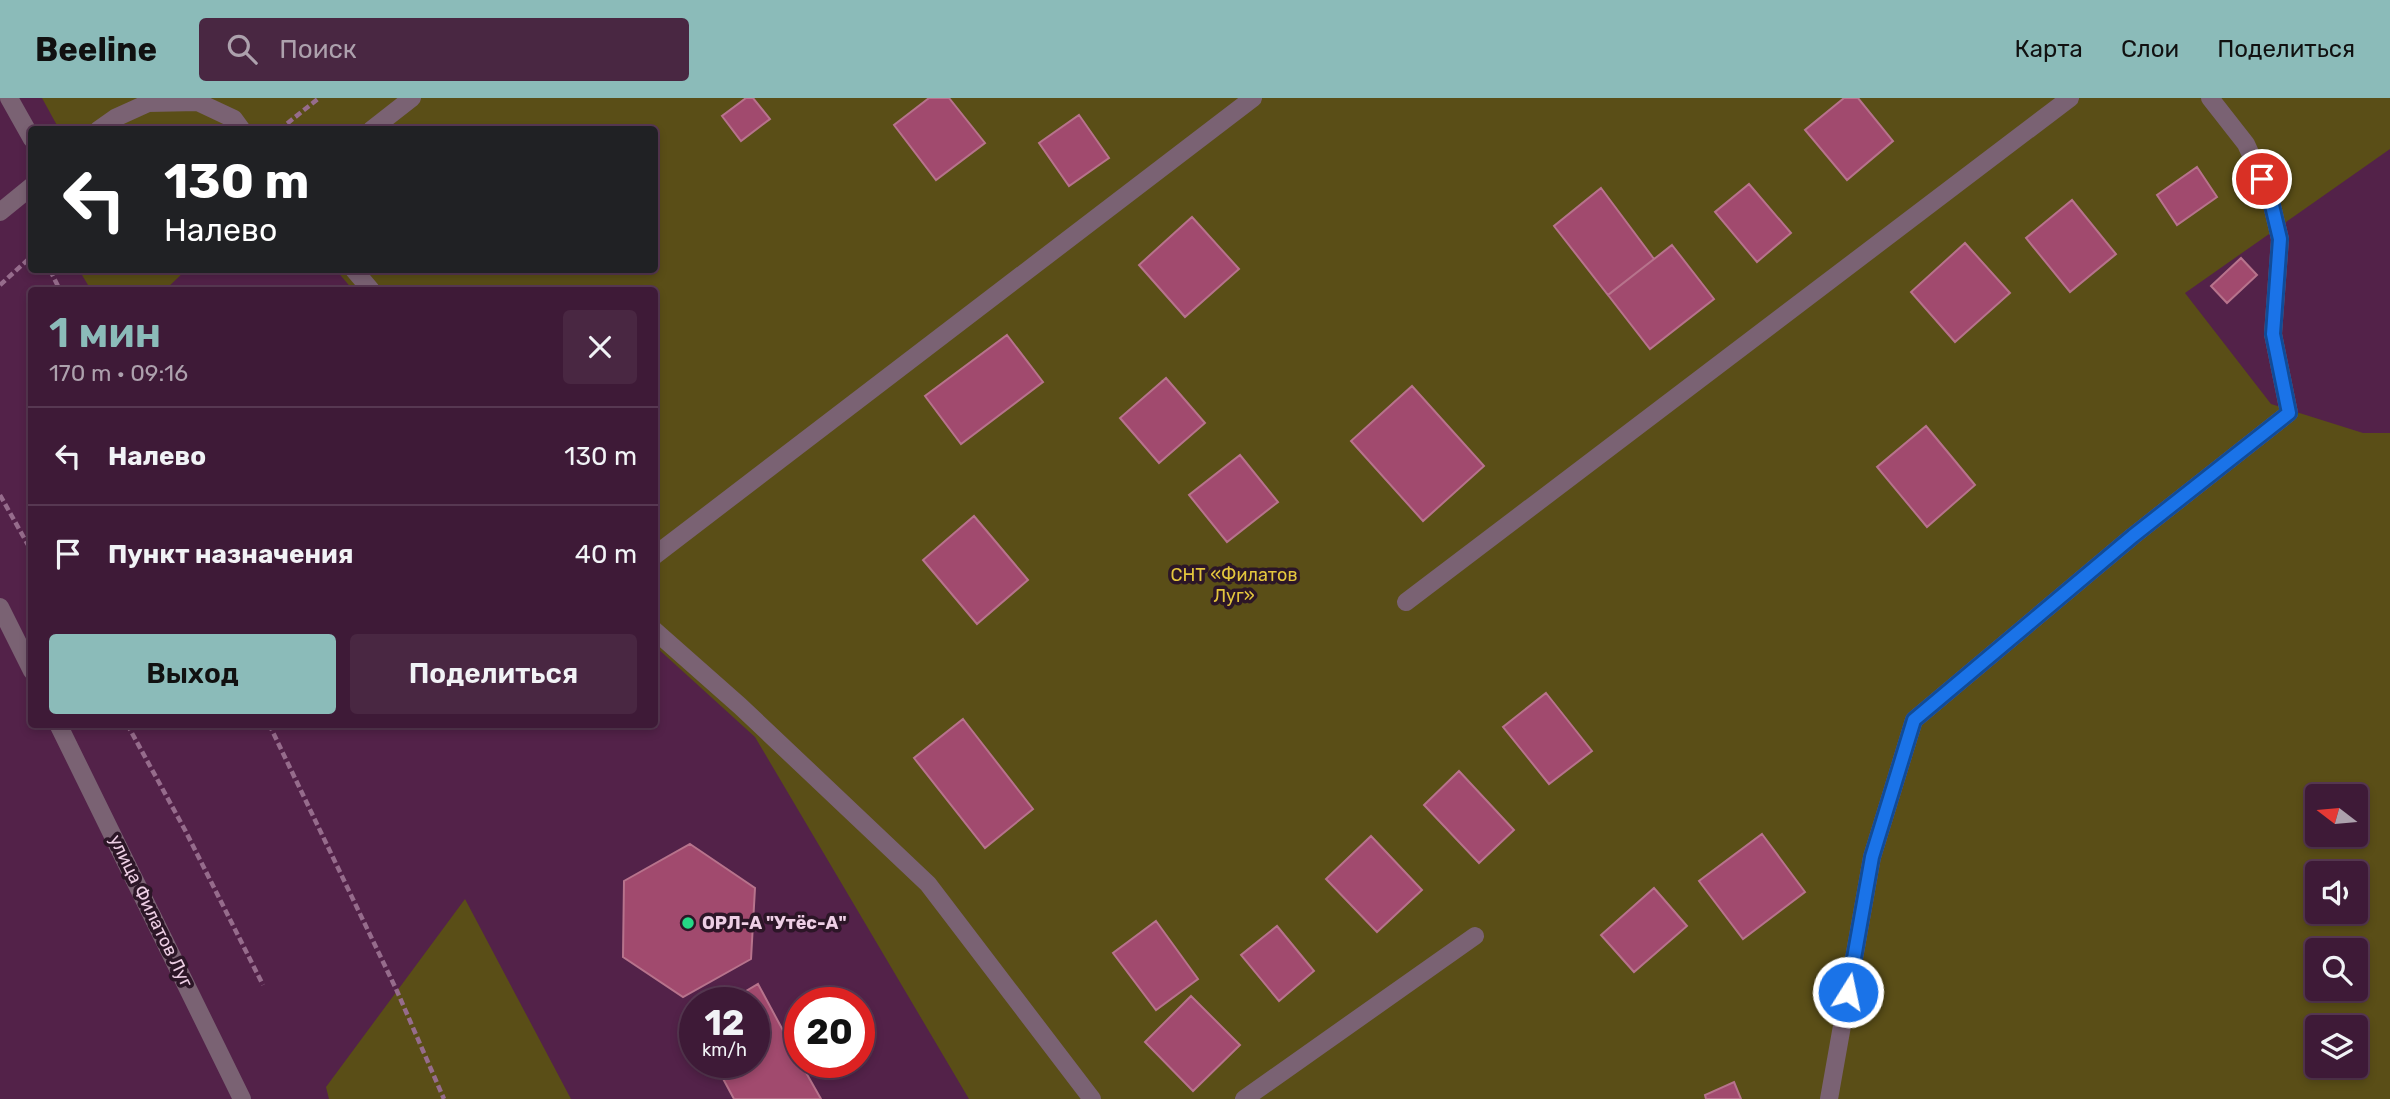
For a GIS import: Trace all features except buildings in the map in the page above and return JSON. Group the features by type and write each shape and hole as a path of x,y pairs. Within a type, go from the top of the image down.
{"street":[{"path":"9,98 28,132"},
{"path":"376,126 412,98"},
{"path":"658,553 1253,98"},
{"path":"1406,602 2070,98"},
{"path":"1829,1099 1872,857 1914,720 2133,536 2289,413 2273,334 2280,239 2270,197 2246,144 2210,98"},
{"path":"104,126 148,103 198,102 234,119 239,126"},
{"path":"0,212 28,189"},
{"path":"357,273 368,287"},
{"path":"0,607 28,663"},
{"path":"658,634 750,716 928,884 1091,1099"},
{"name":"улица Филатов Луг","path":"60,728 242,1099"},
{"path":"1244,1099 1475,936"}],"path":[{"path":"284,126 319,98"},
{"path":"0,285 28,260"},
{"path":"0,495 28,545"},
{"path":"129,728 185,830 263,985"},
{"path":"271,728 397,991 444,1099"}],"green space":[{"name":"СНТ «Филатов Луг»","path":"42,98 2390,98 2390,149 2185,293 2271,404 2363,433 2390,433 2390,1099 969,1099 755,737 658,649 658,287 350,287 339,273 658,273 658,126 57,126"},
{"path":"81,273 183,273 168,287 89,287"},
{"path":"465,899 571,1099 329,1099 326,1087"}],"place":[{"name":"ОРЛ-А \"Утёс-А\"","path":"688,923"}],"route":[{"path":"1848,992 1872,857 1914,720 2133,536 2289,413 2273,334 2280,239 2270,197 2262,179"}]}
